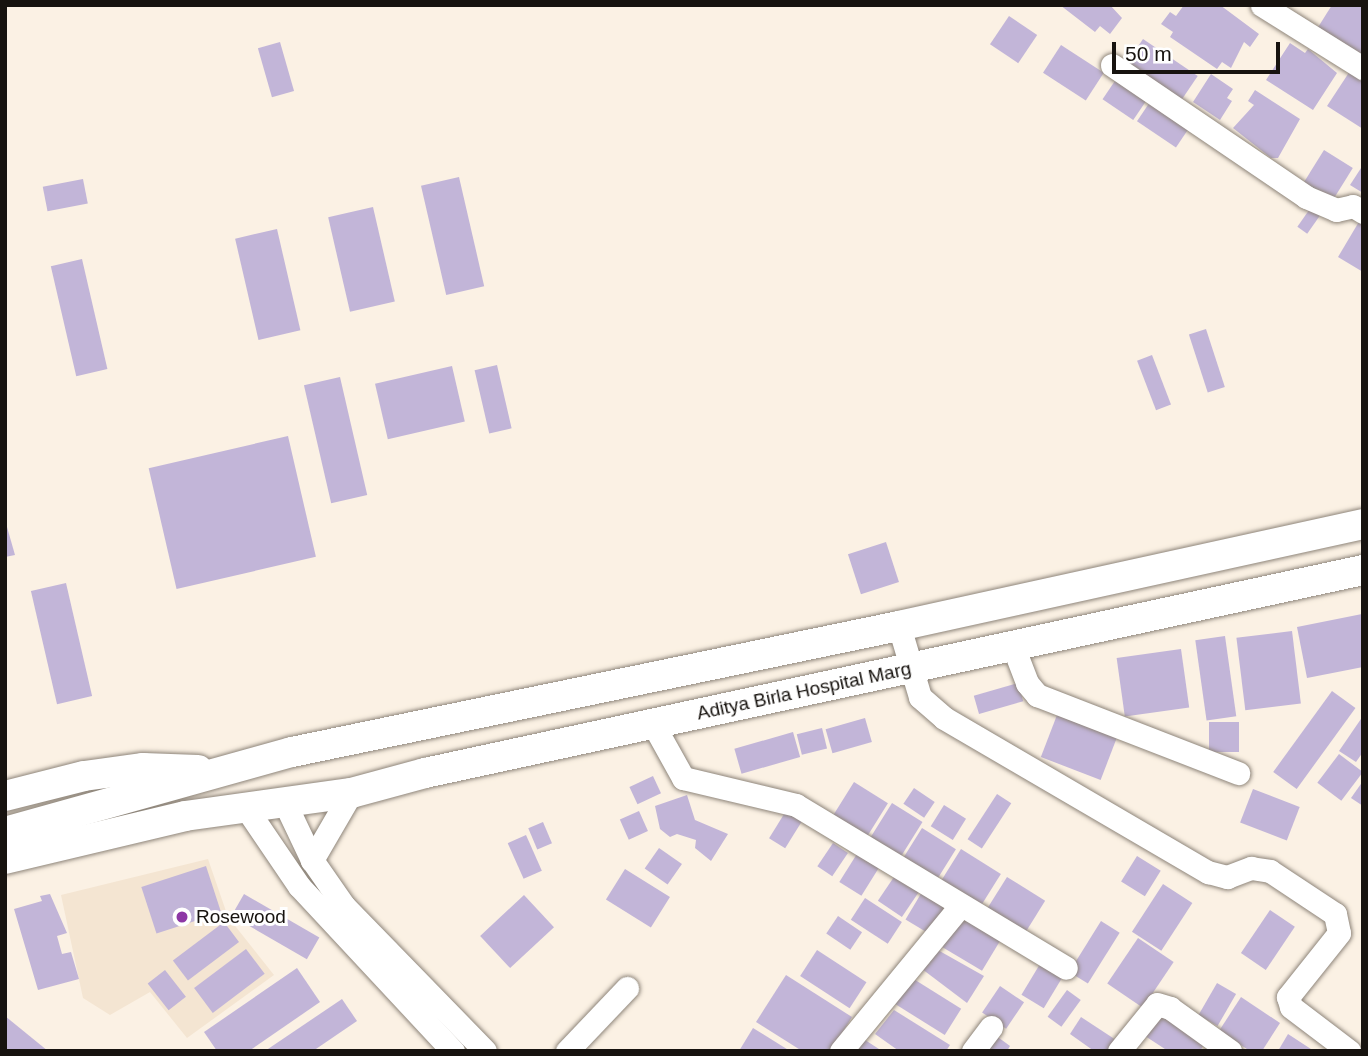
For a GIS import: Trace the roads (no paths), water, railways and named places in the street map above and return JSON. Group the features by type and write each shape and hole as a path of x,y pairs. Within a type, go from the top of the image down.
{"main road":[{"path":"5,832 292,752 899,626 1363,524"},
{"name":"Aditya Birla Hospital Marg","path":"5,859 140,825 246,808 283,799 351,793 653,724 1363,570"},
{"path":"5,796 84,776 143,768 223,771"},
{"path":"5,877 106,852 140,825"}],"street":[{"path":"1262,5 1363,68"},
{"path":"1112,65 1306,197 1336,210 1353,206 1363,212"},
{"path":"899,626 920,697 944,718 1208,872 1227,877 1251,868 1270,871 1335,914 1339,933 1288,997 1291,1007 1349,1051"},
{"path":"1013,646 1027,683 1037,695 1238,773"},
{"path":"653,724 683,778 796,805 1066,968"},
{"path":"312,860 351,793"},
{"path":"283,799 312,860 344,906 485,1051"},
{"path":"246,808 299,886 453,1051"},
{"path":"841,1051 960,906"},
{"path":"567,1051 626,988"},
{"path":"1119,1051 1157,1004 1170,1008 1230,1051"},
{"path":"973,1051 991,1027"}],"place":[{"name":"Rosewood","path":"182,917"}]}
